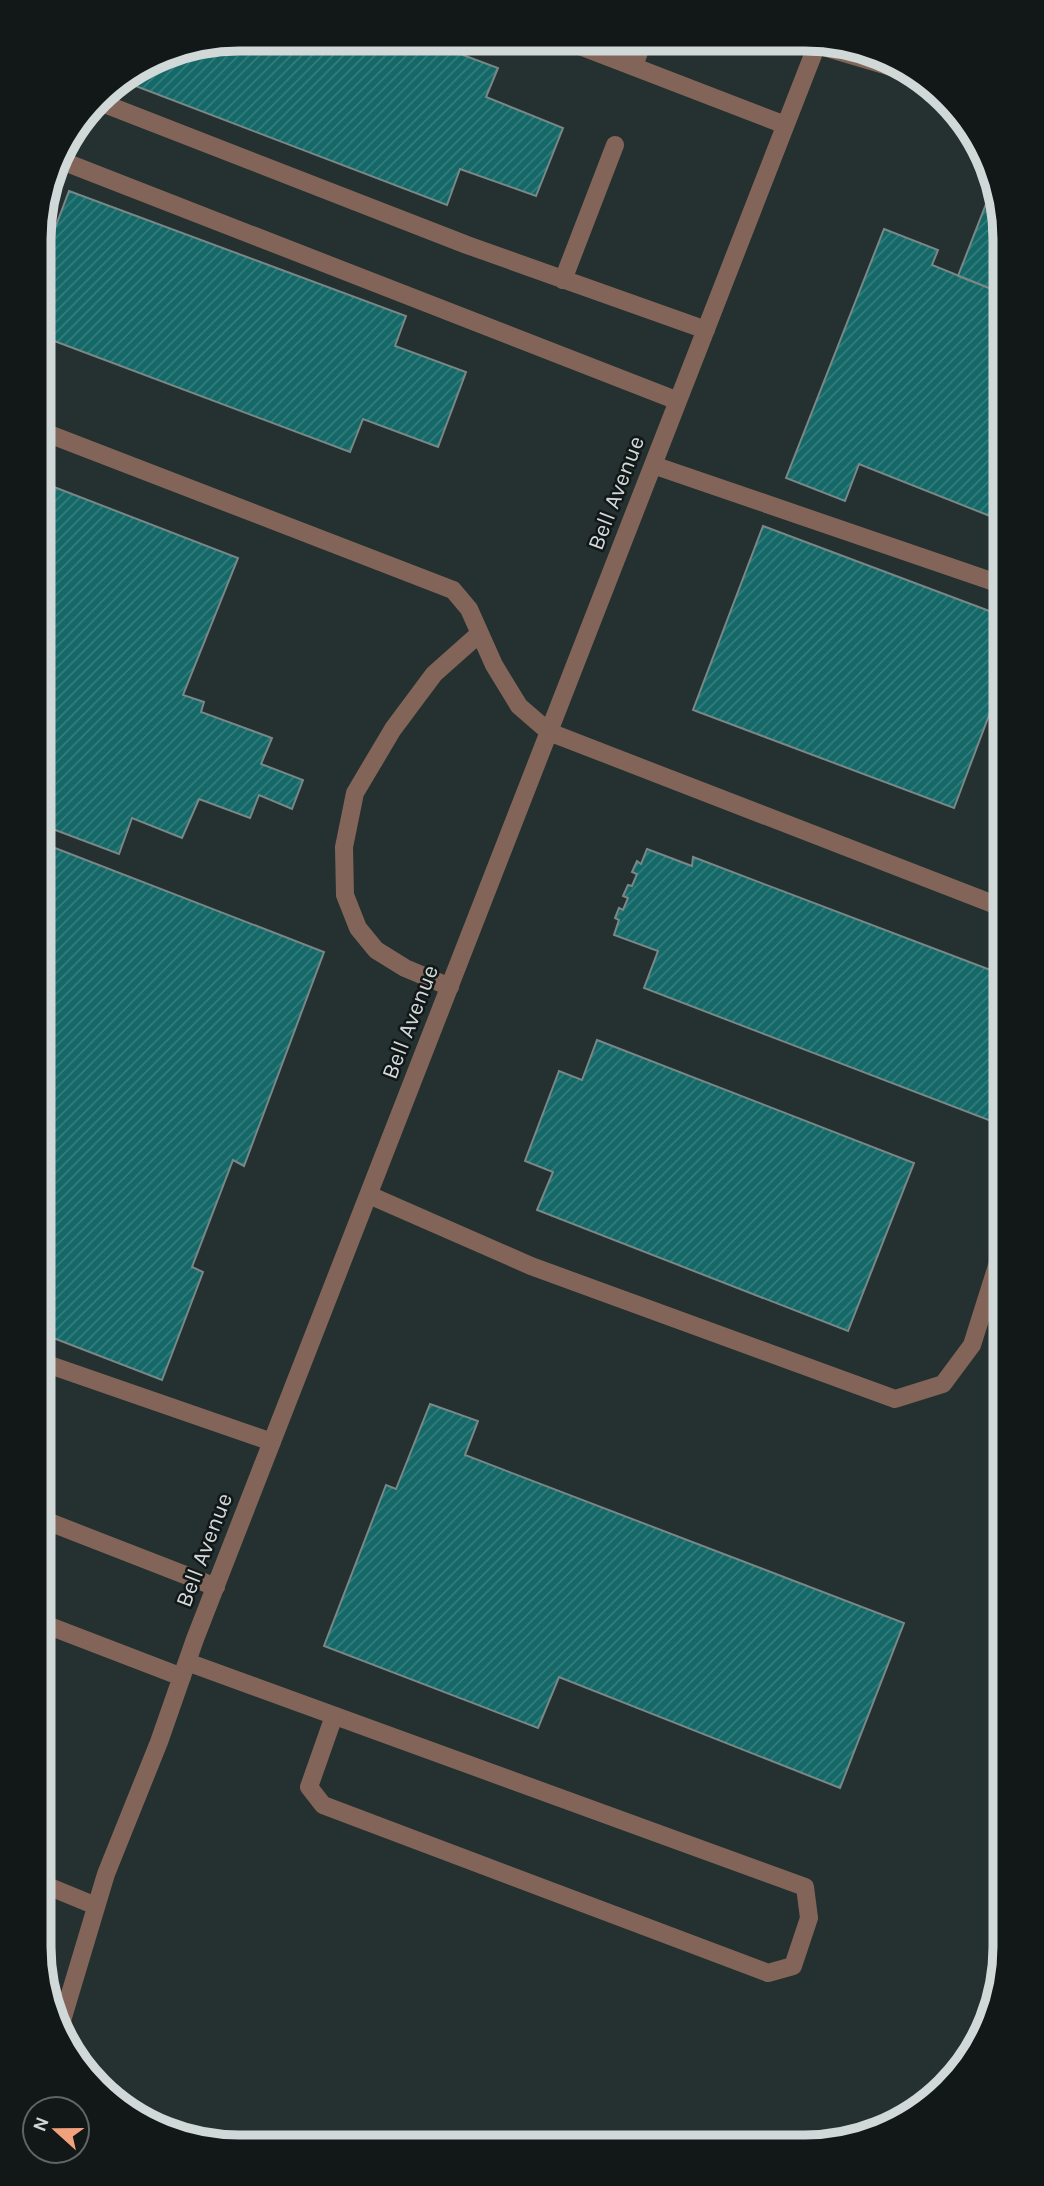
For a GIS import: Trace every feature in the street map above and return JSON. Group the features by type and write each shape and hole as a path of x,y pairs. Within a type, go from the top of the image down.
{"street":[{"path":"594,51 785,125"},
{"path":"634,66 639,51"},
{"name":"Bell Avenue","path":"64,2015 106,1874 159,1742 184,1669 814,51"},
{"path":"107,106 467,245 706,330"},
{"path":"563,280 615,145"},
{"path":"67,163 678,401"},
{"path":"51,436 453,590 469,609 479,634 519,706 549,732 993,904"},
{"path":"653,465 993,582"},
{"path":"450,987 405,968 376,950 358,928 345,895 344,847 355,793 393,729 434,674 479,634"},
{"path":"369,1195 531,1266 895,1399 943,1384 972,1345 993,1278"},
{"path":"51,1365 272,1442"},
{"path":"51,1523 216,1587"},
{"path":"51,1626 334,1716 805,1886 809,1918 793,1966 768,1973 323,1805 309,1787 334,1716"},
{"path":"51,1887 96,1906"}],"building":[{"path":"452,51 498,68 486,97 563,128 536,196 460,169 447,205 132,85 167,65 215,52"},
{"path":"69,191 406,316 395,346 466,372 438,447 363,419 350,452 51,340 51,239"},
{"path":"989,198 992,215 993,290 958,276"},
{"path":"884,229 938,250 932,265 993,290 993,517 859,464 845,501 786,478"},
{"path":"51,486 238,558 183,695 204,702 201,712 272,738 261,764 303,780 292,809 259,795 250,818 199,799 182,838 132,818 119,854 51,828"},
{"path":"763,526 993,612 993,705 954,808 693,710"},
{"path":"51,846 324,952 244,1166 233,1160 192,1267 203,1272 162,1380 51,1337"},
{"path":"647,849 692,866 693,857 993,971 993,1122 644,988 658,951 614,935 619,920 615,918 619,908 623,910 628,898 623,896 628,885 632,886 637,874 632,872 637,861 641,864"},
{"path":"597,1040 914,1163 848,1331 537,1210 553,1172 525,1161 559,1071 582,1080"},
{"path":"430,1404 478,1421 465,1455 904,1623 840,1788 559,1677 538,1728 324,1646 386,1485 396,1489"}]}
